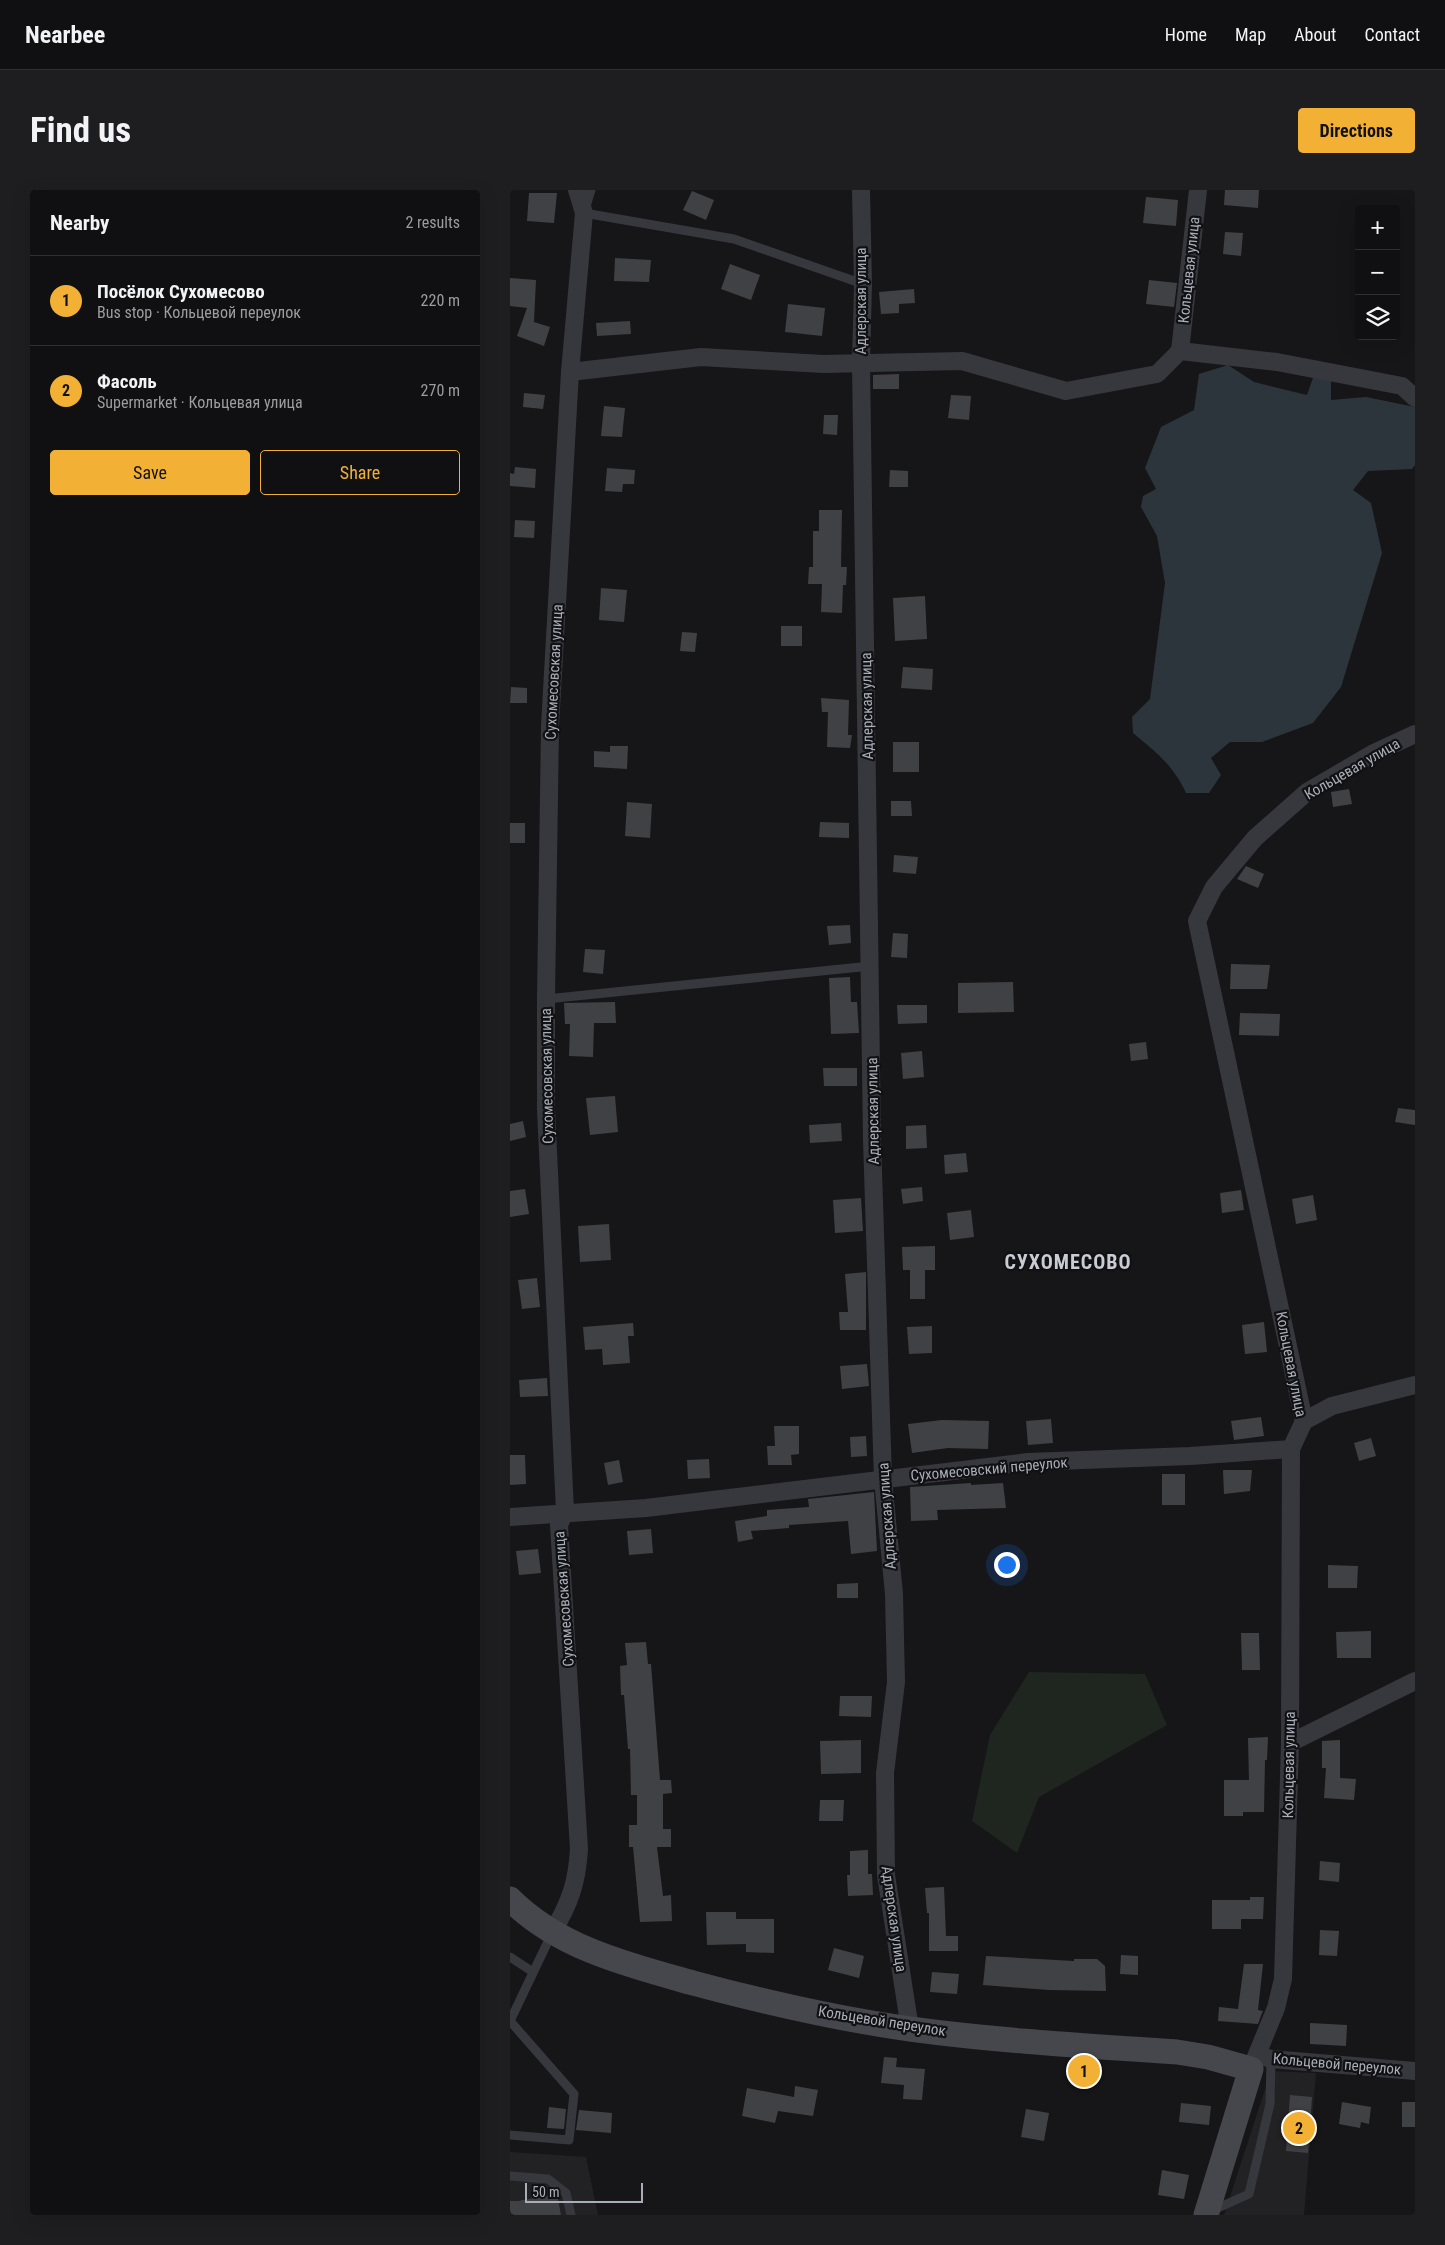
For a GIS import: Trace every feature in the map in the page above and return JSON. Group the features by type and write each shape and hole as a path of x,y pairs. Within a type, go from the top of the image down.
{"main road":[{"name":"Кольцевой переулок","path":"510,1899 528,1917 552,1933 582,1948 668,1976 749,1998 910,2029 1260,2061"},
{"name":"Кольцевая улица","path":"1206,2214 1260,2061"}],"street":[{"path":"577,190 584,213"},
{"name":"Адлерская улица","path":"861,190 863,284 861,363 872,1140 883,1479 894,1594 896,1682 885,1773 886,1875 910,2029"},
{"name":"Кольцевая улица","path":"1180,351 1198,190"},
{"name":"Сухомесовская улица","path":"552,1933 569,1905 577,1878 580,1848 559,1525 566,1511 546,1109 546,999 550,726 570,372 584,213"},
{"path":"570,372 700,357 823,364 962,361 1066,392 1157,374 1180,351 1277,362 1402,386 1415,398"},
{"name":"Кольцевая улица","path":"1260,2061 1283,1979 1290,1743 1291,1449 1304,1421 1197,921 1214,887 1255,838 1307,792 1372,754 1415,734"},
{"path":"1304,1421 1332,1406 1415,1385"},
{"name":"Сухомесовский переулок","path":"510,1517 566,1511 646,1508 1028,1462 1190,1456 1291,1449"},
{"path":"1290,1743 1415,1681"},
{"name":"Кольцевой переулок","path":"1260,2061 1415,2071"}],"lane":[{"path":"591,190 584,213 734,239 863,284"},
{"path":"546,999 871,966"},
{"path":"510,2135 570,2140 574,2094 510,2021 552,1933"},
{"path":"510,1957 533,1972"},
{"path":"1206,2214 1249,2194 1270,2104 1260,2061"},
{"path":"510,2176 548,2179 566,2193 570,2215"}],"shaded area":[{"path":"1228,365 1254,382 1307,395 1314,375 1331,378 1331,400 1366,397 1415,407 1415,465 1412,469 1368,471 1353,490 1371,503 1382,553 1341,687 1313,723 1262,742 1230,742 1211,758 1221,775 1209,793 1186,793 1170,767 1133,733 1132,717 1150,699 1165,583 1157,536 1141,507 1143,496 1156,489 1145,468 1161,427 1194,410 1199,374"},
{"path":"1029,1672 1145,1674 1167,1725 1039,1797 1017,1853 972,1821 990,1735"},
{"path":"1271,2071 1316,2073 1304,2215 1224,2215"},
{"path":"510,2152 586,2157 598,2215 510,2215"}],"building":[{"path":"1225,190 1259,190 1258,208 1224,205"},
{"path":"692,191 714,200 706,220 683,210"},
{"path":"529,193 557,193 554,223 527,221"},
{"path":"1146,197 1178,200 1176,226 1143,223"},
{"path":"1225,232 1243,233 1241,256 1223,254"},
{"path":"615,258 651,260 649,282 614,281"},
{"path":"730,264 760,275 751,300 721,289"},
{"path":"510,278 536,280 534,322 550,327 544,346 517,336 527,308 510,306"},
{"path":"1149,280 1177,283 1174,307 1146,304"},
{"path":"914,289 915,303 899,304 899,313 881,314 879,292"},
{"path":"788,304 825,308 822,336 785,332"},
{"path":"630,321 631,334 597,336 596,323"},
{"path":"899,374 899,389 873,389 873,375"},
{"path":"524,393 545,395 543,409 523,407"},
{"path":"951,395 971,396 969,420 948,418"},
{"path":"604,406 625,408 622,437 601,436"},
{"path":"824,415 838,415 837,435 823,434"},
{"path":"515,467 536,469 535,488 510,486 510,473 514,474"},
{"path":"607,468 635,470 634,484 623,484 622,492 605,491"},
{"path":"890,470 908,471 908,487 889,487"},
{"path":"819,510 842,510 841,567 847,567 846,585 843,585 842,613 821,612 822,584 808,584 809,567 813,567 813,531 819,531"},
{"path":"515,520 535,521 534,538 514,537"},
{"path":"601,588 627,590 624,622 599,620"},
{"path":"925,596 927,639 895,641 893,598"},
{"path":"781,626 802,626 802,646 781,646"},
{"path":"682,632 697,633 695,652 680,651"},
{"path":"903,667 933,669 932,690 901,688"},
{"path":"511,687 527,688 527,703 510,703"},
{"path":"821,698 849,700 848,735 852,735 850,748 827,747 828,712 822,712"},
{"path":"893,742 919,742 919,772 893,772"},
{"path":"610,746 628,746 627,769 594,767 594,751 610,752"},
{"path":"1349,789 1352,804 1333,807 1331,792"},
{"path":"891,801 911,801 912,816 891,816"},
{"path":"627,802 652,804 650,838 625,836"},
{"path":"820,822 849,823 849,838 819,837"},
{"path":"510,823 525,823 525,843 510,843"},
{"path":"894,855 918,857 916,874 893,872"},
{"path":"1246,866 1264,874 1258,888 1237,879"},
{"path":"850,925 851,943 829,945 827,926"},
{"path":"893,933 908,934 907,958 891,957"},
{"path":"585,949 605,950 603,974 583,972"},
{"path":"1231,964 1270,965 1267,989 1230,989"},
{"path":"850,977 851,1002 857,1002 859,1033 831,1034 829,978"},
{"path":"1013,982 1014,1012 958,1013 958,983"},
{"path":"615,1002 616,1023 594,1023 593,1057 569,1056 570,1024 565,1024 564,1003"},
{"path":"897,1005 927,1005 927,1023 898,1024"},
{"path":"1240,1013 1280,1014 1279,1036 1239,1035"},
{"path":"1146,1042 1148,1059 1131,1061 1129,1044"},
{"path":"922,1051 924,1077 903,1079 901,1053"},
{"path":"823,1068 857,1068 857,1086 824,1086"},
{"path":"615,1096 618,1132 590,1135 586,1098"},
{"path":"1398,1108 1415,1110 1415,1125 1395,1122"},
{"path":"523,1121 526,1137 510,1141 510,1124"},
{"path":"841,1123 842,1141 810,1143 809,1125"},
{"path":"926,1125 927,1148 906,1149 906,1126"},
{"path":"966,1153 968,1172 945,1174 944,1155"},
{"path":"922,1187 923,1201 903,1204 901,1189"},
{"path":"525,1189 529,1214 510,1217 510,1191"},
{"path":"1241,1190 1244,1210 1222,1213 1220,1193"},
{"path":"1313,1195 1317,1220 1296,1224 1292,1199"},
{"path":"861,1198 863,1231 835,1233 833,1200"},
{"path":"971,1210 974,1237 950,1240 947,1213"},
{"path":"609,1224 611,1260 580,1262 578,1226"},
{"path":"935,1246 935,1270 925,1270 925,1299 910,1299 910,1270 903,1270 902,1247"},
{"path":"866,1272 866,1330 840,1330 839,1312 848,1312 845,1274"},
{"path":"537,1278 540,1307 522,1309 518,1280"},
{"path":"1264,1322 1267,1352 1245,1354 1242,1325"},
{"path":"633,1323 634,1336 628,1336 630,1363 603,1365 602,1349 585,1350 583,1327"},
{"path":"932,1326 932,1353 909,1354 907,1327"},
{"path":"867,1364 869,1386 842,1389 840,1366"},
{"path":"547,1378 548,1396 520,1397 519,1380"},
{"path":"1261,1417 1264,1436 1234,1440 1231,1421"},
{"path":"1051,1419 1053,1443 1028,1445 1026,1421"},
{"path":"942,1420 989,1421 988,1449 948,1448 912,1453 908,1424"},
{"path":"774,1426 799,1426 799,1454 791,1455 792,1465 768,1465 767,1446 775,1446"},
{"path":"866,1436 867,1456 851,1457 850,1437"},
{"path":"1371,1438 1376,1456 1359,1461 1354,1443"},
{"path":"510,1455 525,1455 526,1484 510,1485"},
{"path":"709,1459 710,1478 688,1479 687,1460"},
{"path":"619,1460 623,1482 608,1485 604,1463"},
{"path":"1223,1470 1252,1470 1250,1491 1224,1494"},
{"path":"1162,1474 1185,1474 1185,1505 1162,1505"},
{"path":"971,1483 971,1485 1003,1483 1006,1508 937,1510 938,1520 911,1521 910,1487"},
{"path":"874,1492 877,1551 851,1554 848,1521 789,1525 789,1528 751,1531 753,1539 738,1542 735,1521 767,1516 767,1510 809,1507 808,1499"},
{"path":"651,1529 653,1553 629,1555 627,1531"},
{"path":"538,1549 541,1573 519,1575 516,1551"},
{"path":"1328,1565 1358,1566 1357,1588 1328,1588"},
{"path":"858,1583 858,1598 837,1598 837,1584"},
{"path":"1371,1631 1371,1658 1337,1658 1336,1632"},
{"path":"1241,1633 1259,1633 1260,1670 1242,1670"},
{"path":"646,1642 648,1664 651,1664 660,1780 671,1780 672,1793 663,1794 663,1829 671,1829 671,1847 657,1847 663,1896 671,1895 672,1921 640,1922 633,1847 629,1847 629,1825 637,1825 637,1795 631,1795 630,1749 628,1749 624,1695 621,1695 620,1666 627,1665 625,1643"},
{"path":"840,1696 872,1696 871,1717 839,1716"},
{"path":"1268,1737 1267,1760 1265,1760 1264,1812 1243,1812 1243,1816 1224,1816 1224,1780 1249,1780 1248,1738"},
{"path":"861,1740 861,1773 821,1774 820,1741"},
{"path":"1340,1740 1340,1778 1356,1779 1354,1800 1324,1798 1326,1768 1322,1768 1322,1741"},
{"path":"820,1800 844,1800 843,1821 819,1821"},
{"path":"868,1850 868,1874 872,1874 873,1895 848,1896 847,1875 850,1875 850,1851"},
{"path":"1320,1861 1340,1863 1339,1882 1319,1880"},
{"path":"944,1887 946,1936 958,1936 958,1951 929,1951 929,1913 927,1913 925,1888"},
{"path":"1250,1897 1264,1897 1263,1919 1241,1919 1241,1929 1212,1929 1212,1900 1250,1900"},
{"path":"706,1912 736,1912 736,1919 774,1919 774,1953 746,1952 746,1944 707,1945"},
{"path":"1320,1930 1339,1931 1337,1956 1319,1955"},
{"path":"834,1948 864,1956 859,1978 828,1970"},
{"path":"1121,1955 1138,1956 1138,1975 1120,1974"},
{"path":"986,1956 1074,1961 1074,1959 1097,1959 1105,1966 1106,1991 1049,1990 983,1985"},
{"path":"1244,1964 1263,1964 1258,2010 1263,2011 1258,2024 1218,2021 1219,2007 1238,2009"},
{"path":"932,1972 959,1974 957,1994 930,1992"},
{"path":"1310,2023 1347,2025 1346,2046 1310,2044"},
{"path":"884,2057 897,2058 896,2067 925,2069 922,2100 903,2099 904,2085 881,2083"},
{"path":"795,2086 818,2090 813,2116 778,2111 775,2123 742,2116 747,2088 794,2097"},
{"path":"1290,2095 1312,2097 1308,2153 1286,2151"},
{"path":"1342,2102 1371,2107 1369,2124 1361,2122 1360,2128 1339,2124"},
{"path":"1402,2102 1415,2102 1415,2127 1402,2127"},
{"path":"1181,2103 1211,2106 1209,2125 1179,2122"},
{"path":"549,2107 566,2109 564,2129 547,2128"},
{"path":"1026,2109 1049,2113 1044,2141 1021,2137"},
{"path":"579,2110 612,2113 611,2133 576,2130"},
{"path":"1162,2170 1189,2175 1184,2199 1158,2195"},
{"path":"557,2194 561,2215 510,2215 510,2201"}],"place":[{"name":"Посёлок Сухомесово","path":"1084,2071"},
{"name":"Фасоль","path":"1299,2128"}],"district":[{"name":"СУХОМЕСОВО","path":"1068,1262"}]}
